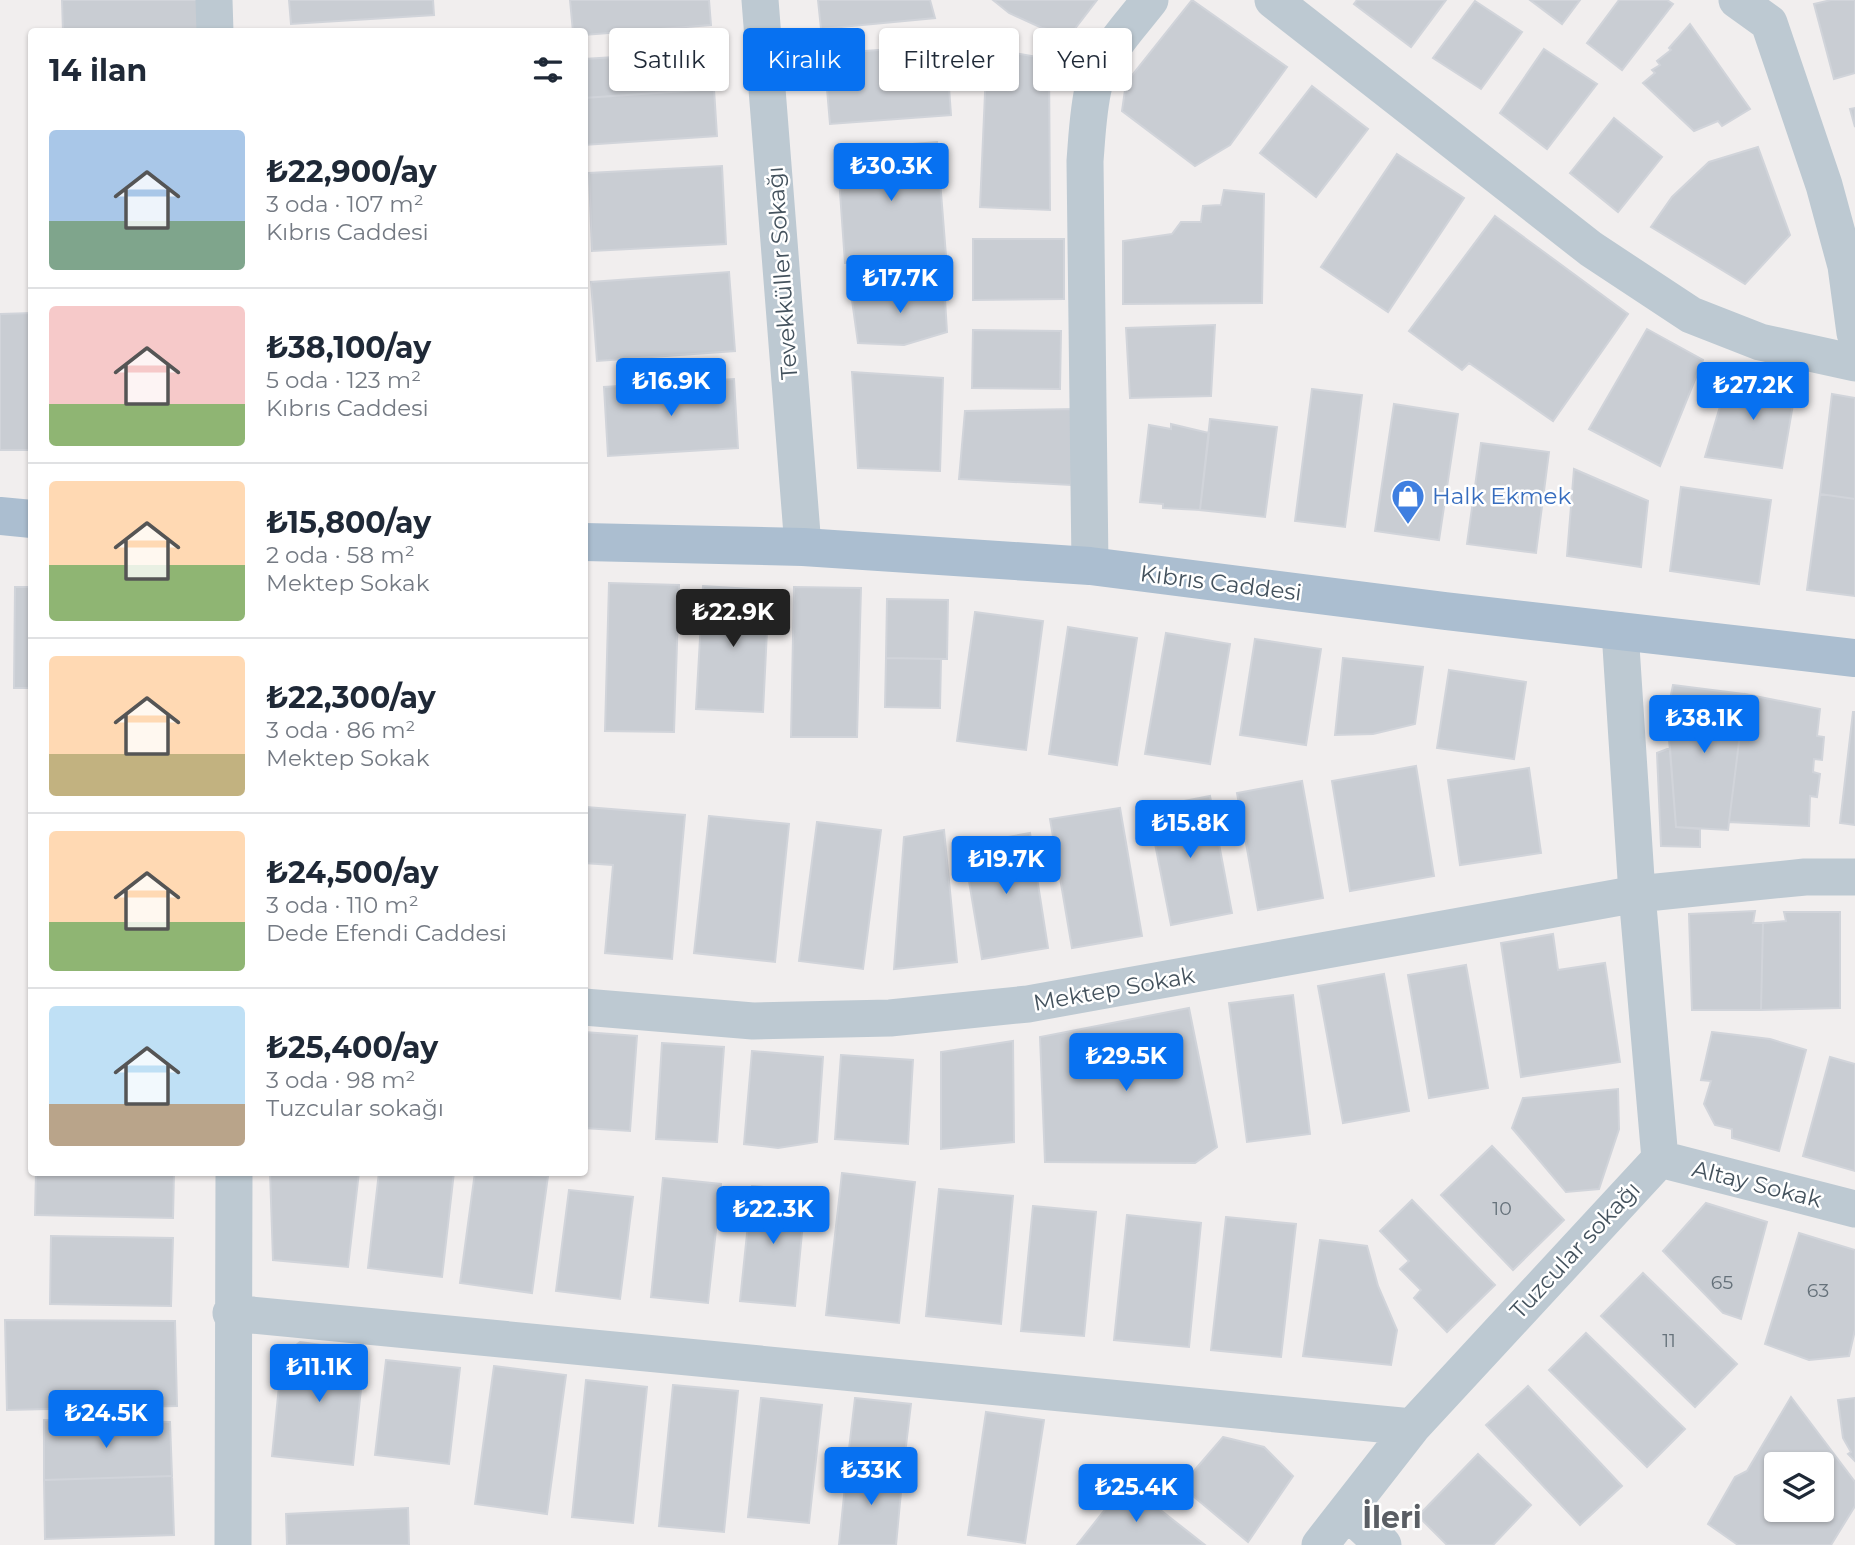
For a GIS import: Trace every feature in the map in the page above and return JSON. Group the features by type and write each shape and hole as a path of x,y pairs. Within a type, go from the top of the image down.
{"main road":[{"path":"0,516 28,519"},
{"name":"Kıbrıs Caddesi","path":"588,542 803,547 1090,566 1855,657"}],"street":[{"path":"214,0 215,28"},
{"name":"Tevekküller Sokağı","path":"761,0 803,547"},
{"path":"1090,566 1085,161 1089,120 1094,84 1108,54 1150,0"},
{"path":"1273,0 1591,249 1691,315 1760,342 1855,363"},
{"path":"1737,0 1768,12 1824,185 1846,266 1855,333"},
{"path":"1620,631 1637,894 1660,1159"},
{"name":"Mektep Sokak","path":"588,1007 753,1021 890,1018 1028,1004 1637,894 1805,877 1855,877"},
{"name":"Altay Sokak","path":"1660,1159 1855,1209"},
{"name":"Tuzcular sokağı","path":"1321,1545 1412,1427 1660,1159"},
{"path":"233,1545 231,1313 234,1176"},
{"path":"231,1313 1412,1427"},
{"path":"1347,1511 1383,1545"}],"building":[{"path":"62,0 200,0 202,28 63,28"},
{"path":"289,0 433,0 434,15 291,24"},
{"path":"570,0 709,0 711,25 609,28 609,33 588,35 588,28 573,28"},
{"path":"818,0 930,0 935,18 831,28 821,28"},
{"path":"993,0 1097,0 1076,28 1042,28 1009,13"},
{"path":"1192,0 1287,67 1230,145 1195,166 1122,111 1125,91 1132,91 1132,75"},
{"path":"1357,0 1446,0 1411,47 1354,4"},
{"path":"1530,0 1580,0 1562,24"},
{"path":"1619,0 1667,0 1673,4 1622,70 1587,43"},
{"path":"1831,0 1855,0 1855,73 1834,79 1814,4"},
{"path":"1475,1 1522,32 1481,89 1433,58"},
{"path":"1690,24 1750,109 1722,126 1718,121 1694,131 1643,83 1655,73 1652,70 1660,65 1657,61 1671,50 1669,48"},
{"path":"1544,49 1597,84 1547,149 1500,113"},
{"path":"879,50 879,91 949,91 951,115 830,124 827,91 865,91 865,51"},
{"path":"1019,54 1033,56 1033,91 1049,91 1050,210 980,207 985,91 1019,91"},
{"path":"609,57 609,91 685,91 588,98 588,59"},
{"path":"1312,86 1368,129 1316,197 1260,153"},
{"path":"714,91 717,136 588,145 588,98"},
{"path":"1855,108 1855,127 1850,109"},
{"path":"1614,118 1662,157 1618,212 1570,173"},
{"path":"937,142 946,256 845,263 837,150"},
{"path":"1758,147 1790,235 1745,284 1651,227 1672,197 1709,162"},
{"path":"1397,154 1464,198 1388,312 1321,267"},
{"path":"722,166 726,244 592,251 589,173"},
{"path":"1224,190 1264,194 1262,303 1123,304 1123,241 1172,234 1181,222 1201,222 1203,206 1221,205"},
{"path":"1495,216 1628,314 1553,421 1469,363 1462,370 1409,331"},
{"path":"973,239 1064,239 1064,299 973,300"},
{"path":"729,272 735,351 597,361 591,282"},
{"path":"944,283 947,332 904,345 858,343 851,293"},
{"path":"28,313 28,450 0,450 0,314"},
{"path":"1215,325 1211,396 1130,398 1126,328"},
{"path":"1647,329 1703,360 1660,466 1589,429"},
{"path":"973,330 1061,331 1060,389 972,388"},
{"path":"852,372 943,378 940,471 858,468"},
{"path":"1730,373 1796,387 1782,468 1705,457"},
{"path":"734,379 738,448 608,456 604,387"},
{"path":"1312,389 1362,395 1345,527 1295,521"},
{"path":"1832,394 1855,398 1855,499 1820,494"},
{"path":"1394,404 1458,414 1439,540 1375,531"},
{"path":"1076,409 1071,485 959,479 965,411"},
{"path":"1210,419 1277,427 1265,517 1200,510"},
{"path":"1171,424 1209,433 1200,510 1163,508 1163,504 1140,502 1149,425 1171,429"},
{"path":"1481,443 1549,452 1536,553 1467,544"},
{"path":"1574,469 1648,501 1641,567 1567,556"},
{"path":"1681,487 1771,500 1759,584 1670,571"},
{"path":"1820,494 1855,499 1855,596 1807,590"},
{"path":"609,583 679,585 674,732 605,731"},
{"path":"703,586 769,590 763,712 696,709"},
{"path":"15,587 28,587 28,688 14,688"},
{"path":"794,587 861,588 857,737 791,737"},
{"path":"887,599 948,600 947,659 886,658"},
{"path":"975,612 1043,621 1026,750 957,741"},
{"path":"1068,627 1137,638 1117,765 1049,754"},
{"path":"1166,633 1230,644 1210,764 1145,754"},
{"path":"1255,639 1321,649 1306,745 1240,735"},
{"path":"886,658 941,659 940,708 885,707"},
{"path":"1343,658 1423,667 1415,724 1373,734 1335,735"},
{"path":"1449,670 1526,682 1514,759 1437,748"},
{"path":"1673,685 1745,694 1728,830 1676,827 1667,714"},
{"path":"1745,694 1820,709 1817,736 1824,737 1822,760 1814,759 1813,772 1820,774 1817,797 1810,796 1809,826 1729,822"},
{"path":"1855,712 1855,825 1840,823"},
{"path":"1670,748 1676,827 1700,829 1700,847 1661,846 1657,753"},
{"path":"1416,766 1434,876 1350,891 1332,781"},
{"path":"1529,768 1541,853 1460,865 1448,780"},
{"path":"1302,781 1323,898 1258,910 1237,793"},
{"path":"1210,796 1232,913 1171,925 1148,808"},
{"path":"588,807 685,815 672,959 605,953 613,865 588,863"},
{"path":"1120,808 1142,936 1072,948 1050,819"},
{"path":"709,816 789,824 775,962 694,953"},
{"path":"817,822 881,830 863,969 799,961"},
{"path":"944,830 957,962 894,969 904,837"},
{"path":"1030,833 1048,948 982,959 963,845"},
{"path":"1755,911 1753,923 1763,923 1761,1010 1692,1010 1689,914"},
{"path":"1784,912 1840,912 1840,1008 1761,1010 1763,923 1786,921"},
{"path":"1553,934 1558,970 1605,963 1620,1062 1521,1077 1501,943"},
{"path":"1466,965 1488,1088 1429,1098 1408,975"},
{"path":"1384,974 1409,1111 1343,1123 1318,986"},
{"path":"1293,995 1310,1134 1247,1142 1229,1003"},
{"path":"1189,1008 1217,1147 1195,1163 1045,1162 1040,1037"},
{"path":"588,1032 637,1036 630,1131 588,1128"},
{"path":"1712,1032 1770,1039 1806,1050 1779,1151 1732,1138 1732,1129 1715,1125 1704,1104 1711,1081 1701,1080"},
{"path":"1013,1041 1014,1142 941,1149 941,1052"},
{"path":"662,1043 724,1047 717,1142 656,1139"},
{"path":"752,1051 823,1057 817,1142 778,1148 744,1144"},
{"path":"841,1055 913,1060 908,1144 835,1139"},
{"path":"1830,1057 1855,1064 1855,1171 1803,1156"},
{"path":"1618,1089 1619,1129 1599,1189 1566,1192 1512,1128 1523,1098"},
{"path":"1492,1146 1564,1220 1513,1270 1441,1195"},
{"path":"842,1173 915,1182 899,1323 826,1315"},
{"path":"36,1176 174,1176 173,1218 35,1215"},
{"path":"270,1176 359,1176 348,1267 273,1260"},
{"path":"379,1176 454,1176 442,1277 368,1268"},
{"path":"474,1176 548,1176 532,1293 460,1283"},
{"path":"663,1178 721,1184 708,1303 651,1297"},
{"path":"752,1186 806,1191 795,1306 740,1301"},
{"path":"939,1189 1013,1196 1001,1324 926,1316"},
{"path":"569,1190 633,1197 620,1299 556,1291"},
{"path":"1412,1200 1495,1285 1447,1332 1414,1298 1421,1290 1400,1269 1409,1261 1380,1231"},
{"path":"1706,1203 1767,1222 1741,1319 1723,1313 1663,1251"},
{"path":"1033,1206 1096,1212 1084,1336 1021,1331"},
{"path":"1127,1215 1201,1223 1189,1347 1114,1340"},
{"path":"1226,1217 1296,1224 1281,1357 1211,1350"},
{"path":"1799,1233 1855,1250 1855,1330 1849,1356 1809,1360 1765,1344"},
{"path":"51,1236 173,1238 171,1306 50,1304"},
{"path":"1320,1240 1367,1246 1378,1286 1397,1330 1391,1365 1303,1356"},
{"path":"1643,1273 1737,1364 1695,1407 1601,1316"},
{"path":"5,1320 175,1321 177,1406 7,1410"},
{"path":"1586,1333 1685,1429 1647,1467 1549,1370"},
{"path":"300,1342 365,1351 353,1465 272,1456 282,1356"},
{"path":"386,1360 460,1368 449,1464 375,1455"},
{"path":"494,1366 566,1375 547,1514 475,1504"},
{"path":"586,1380 647,1387 633,1523 572,1517"},
{"path":"673,1385 738,1391 724,1532 659,1526"},
{"path":"1528,1386 1622,1486 1580,1525 1486,1425"},
{"path":"1791,1397 1832,1452 1764,1452 1764,1522 1834,1522 1834,1454 1855,1482 1855,1506 1831,1545 1738,1545 1708,1524 1735,1477 1747,1471"},
{"path":"761,1398 822,1405 809,1523 748,1517"},
{"path":"855,1398 911,1404 903,1471 847,1466"},
{"path":"1855,1398 1855,1461 1848,1454 1851,1452 1843,1438 1838,1400"},
{"path":"986,1412 1044,1420 1025,1543 968,1535"},
{"path":"44,1420 170,1422 172,1476 44,1480"},
{"path":"1223,1437 1264,1447 1293,1476 1248,1542 1181,1486"},
{"path":"1478,1454 1531,1505 1493,1545 1447,1545 1418,1516"},
{"path":"847,1466 903,1471 896,1545 839,1545"},
{"path":"172,1476 174,1535 45,1539 44,1480"},
{"path":"1126,1483 1205,1545 1077,1545"},
{"path":"408,1508 409,1545 287,1545 286,1514"}],"place":[{"name":"Halk Ekmek","path":"1408,526"}],"district":[{"name":"İleri","path":"1392,1518"}]}
